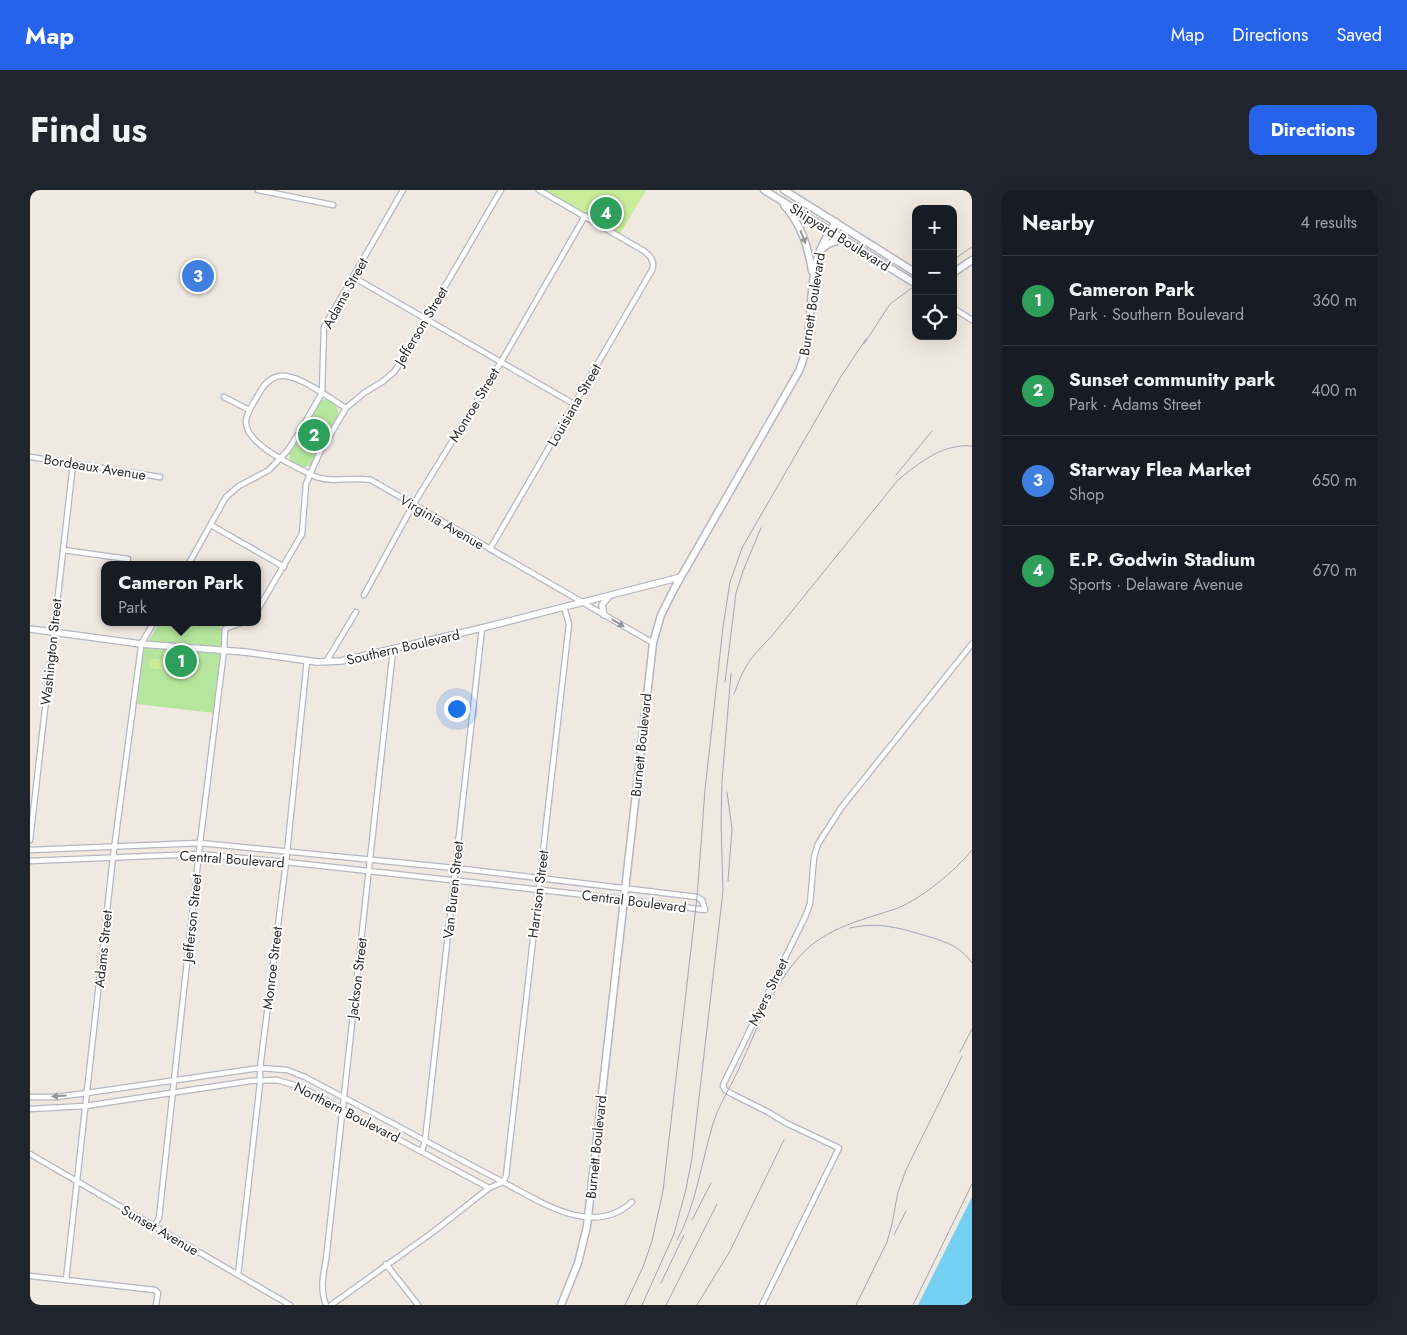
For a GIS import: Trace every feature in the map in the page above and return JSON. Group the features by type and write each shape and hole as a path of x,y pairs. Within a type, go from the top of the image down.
{"main road":[{"name":"Shipyard Boulevard","path":"764,190 912,282"},
{"name":"Shipyard Boulevard","path":"784,190 912,269"},
{"path":"780,200 794,218 804,238 814,279"},
{"name":"Burnett Boulevard","path":"561,1305 578,1263 588,1218 653,643 661,615 799,371 806,341 819,252 836,222"},
{"path":"819,252 828,244 843,239"},
{"path":"957,267 970,261"},
{"path":"957,270 970,261"}],"street":[{"path":"258,190 333,205"},
{"name":"Adams Street","path":"190,561 226,497 239,486 269,470 281,458 300,431 322,393 324,327 403,190"},
{"name":"Jefferson Street","path":"261,604 302,534 306,484 319,454 346,408 394,372 501,190"},
{"path":"539,190 585,216"},
{"name":"Louisiana Street","path":"490,549 652,270 652,259 644,251 585,216"},
{"name":"Monroe Street","path":"364,595 414,505 501,362 585,216"},
{"path":"353,277 574,404"},
{"path":"957,311 972,320"},
{"path":"224,397 249,410 264,385 274,377 284,375 298,380 346,408"},
{"name":"Virginia Avenue","path":"249,410 246,422 248,433 258,444 281,458 316,477 326,479 362,478 371,480 653,643"},
{"name":"Bordeaux Avenue","path":"30,456 160,477"},
{"name":"Washington Street","path":"30,840 73,464"},
{"path":"211,525 284,567"},
{"path":"63,550 128,559"},
{"name":"Southern Boulevard","path":"30,629 141,644 224,650 326,662 348,661 681,578"},
{"path":"604,615 602,605 610,596"},
{"name":"Harrison Street","path":"504,1182 568,624 564,607"},
{"path":"326,662 356,612"},
{"name":"Adams Street","path":"66,1280 113,857 141,644 152,626"},
{"name":"Jefferson Street","path":"154,1226 159,1218 200,843 224,650 224,627 228,626"},
{"name":"Van Buren Street","path":"422,1151 425,1141 482,628"},
{"name":"Myers Street","path":"762,1305 839,1148 786,1123 725,1090 723,1086 808,908 816,851 822,836 841,808 972,644"},
{"name":"Jackson Street","path":"326,1305 322,1295 322,1280 326,1260 370,871 393,650"},
{"name":"Monroe Street","path":"238,1275 260,1068 286,862 307,660"},
{"name":"Central Boulevard","path":"30,850 200,843 286,850 697,897 704,903 705,910 454,880 200,854 30,861"},
{"name":"Northern Boulevard","path":"30,1097 56,1097 260,1068 279,1068 290,1071 343,1097 552,1208 588,1218"},
{"name":"Northern Boulevard","path":"30,1109 85,1106 260,1080 277,1080 293,1084 342,1108 489,1188"},
{"name":"Sunset Avenue","path":"30,1154 290,1305"},
{"path":"331,1305 433,1232 489,1188 504,1182"},
{"path":"588,1218 613,1214 632,1202"},
{"path":"386,1264 418,1305"},
{"path":"30,1276 157,1292 156,1305"}],"green space":[{"path":"539,190 646,190 619,236"},
{"path":"325,399 336,404 339,416 311,465 303,468 291,462 289,454 319,401"},
{"path":"157,626 220,626 222,632 222,644 213,713 137,704 144,647"},
{"path":"150,658 167,660 166,670 149,668"}],"water":[{"path":"972,1197 972,1305 918,1305"}],"railway":[{"path":"957,257 972,247"},
{"path":"864,344 890,304 912,288"},
{"path":"625,1305 643,1267 652,1241 663,1191 697,897 705,790 723,627 730,582 742,548 840,378 866,339"},
{"path":"896,475 932,431"},
{"path":"734,694 741,676 753,657 898,480 923,461 941,451 961,446 972,446"},
{"path":"725,682 736,593 761,528"},
{"path":"642,1305 674,1234 692,1158 723,891 722,781 731,673"},
{"path":"727,792 732,829 728,881"},
{"path":"677,1240 689,1214 718,1111 780,982 800,956 821,938 858,921 898,908 917,898 947,875 972,850"},
{"path":"850,928 871,925 920,934 954,946 964,953 972,963"},
{"path":"960,1052 972,1029"},
{"path":"856,1305 887,1242 898,1192 906,1170 962,1056"},
{"path":"697,1305 730,1251 784,1140"},
{"path":"692,1220 711,1183"},
{"path":"913,1305 972,1184"},
{"path":"666,1305 717,1204"},
{"path":"894,1235 906,1211"},
{"path":"661,1283 684,1235"}],"place":[{"name":"E.P. Godwin Stadium","path":"606,213"},
{"name":"Starway Flea Market","path":"198,276"},
{"name":"Sunset community park","path":"314,435"},
{"name":"Cameron Park","path":"181,661"}]}
